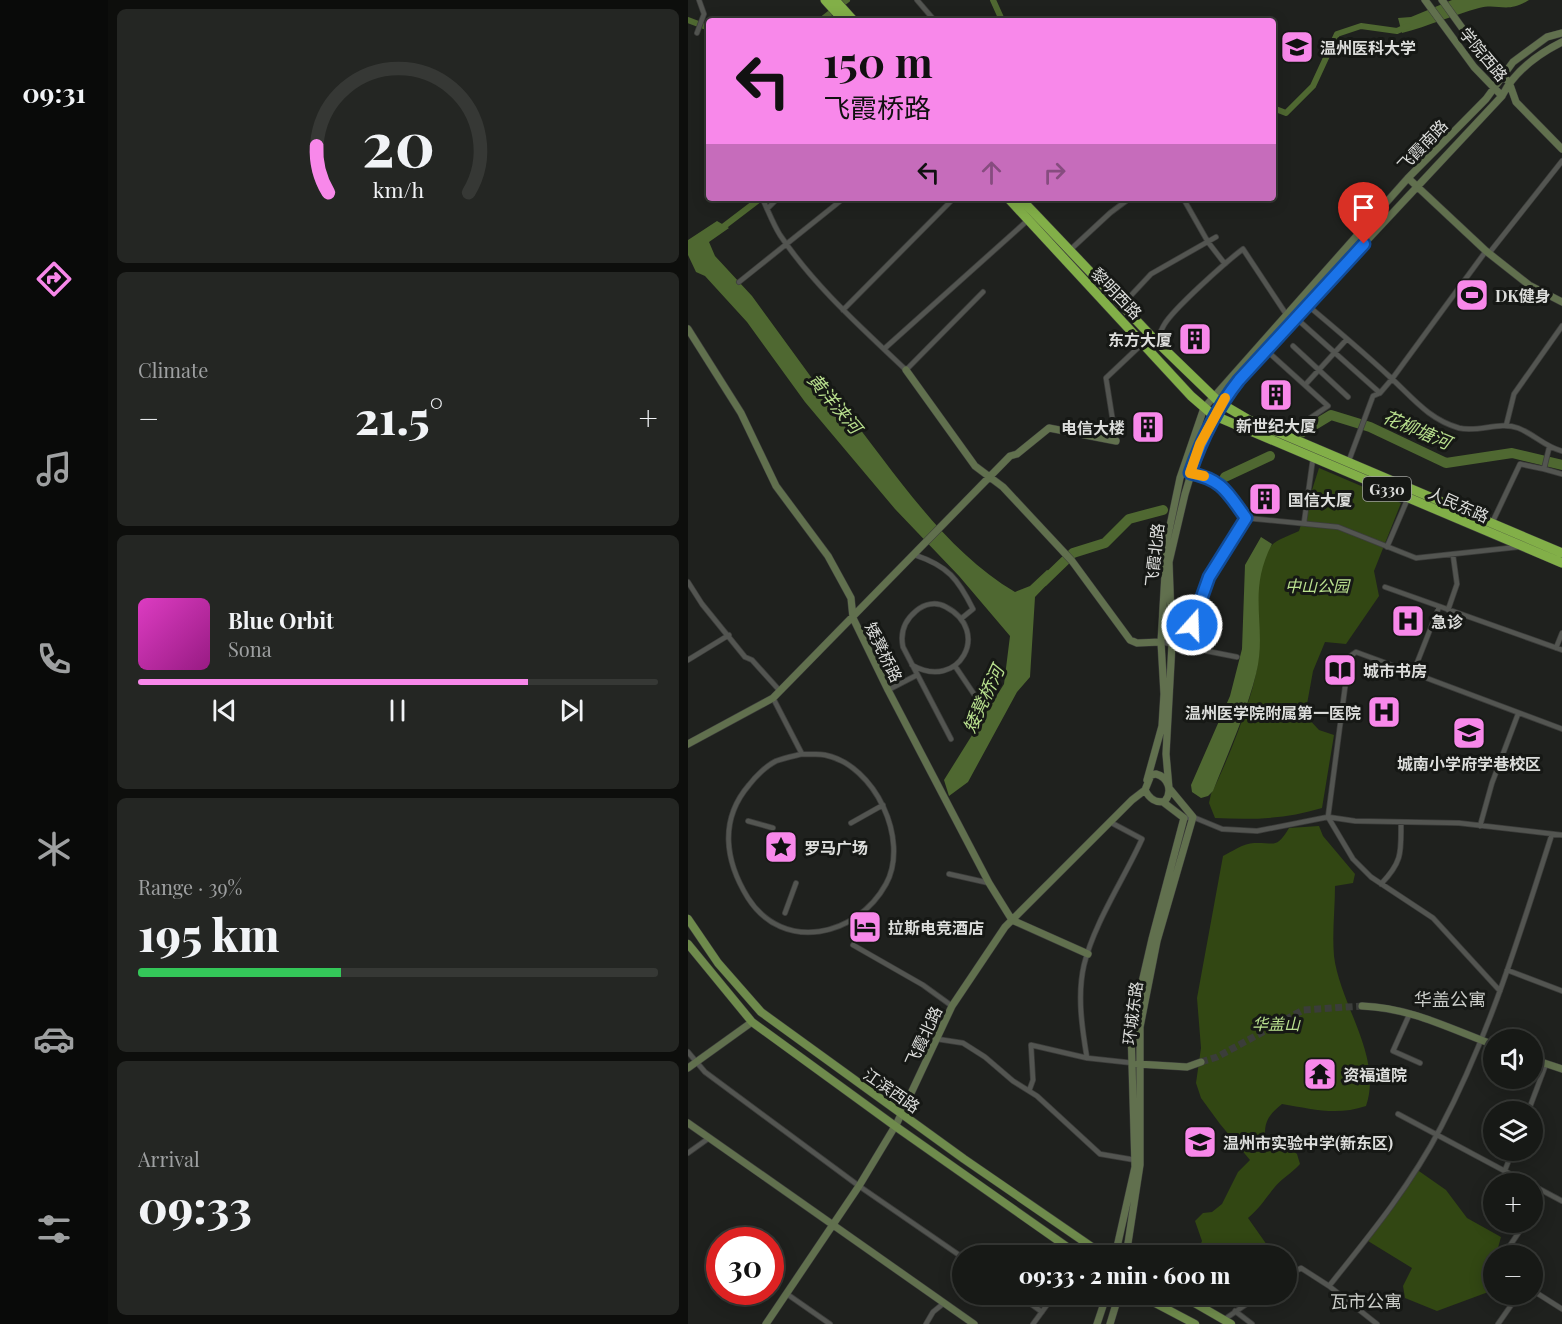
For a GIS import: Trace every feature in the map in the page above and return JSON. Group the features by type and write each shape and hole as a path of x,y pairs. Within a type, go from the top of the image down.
{"highway":[{"path":"825,0 842,15"},
{"path":"835,0 842,15"},
{"name":"黎明西路","path":"1011,201 1028,220 1122,305 1213,395"},
{"name":"黎明西路","path":"1023,201 1204,408"},
{"name":"G330","path":"1213,395 1220,403"},
{"name":"人民东路","path":"1220,403 1249,420 1561,554"},
{"name":"G330","path":"1204,408 1213,415"},
{"name":"人民东路","path":"1213,415 1561,564"}],"main road":[{"name":"江滨西路","path":"688,919 718,963 761,1012 901,1114 1089,1245"},
{"name":"江滨西路","path":"688,944 752,1022 1064,1245"},
{"path":"1159,1305 1195,1324"},
{"path":"1198,1305 1228,1322"}],"street":[{"path":"697,33 704,14 699,0"},
{"path":"917,0 932,18"},
{"name":"学院西路","path":"1425,0 1474,67 1502,96"},
{"name":"学院西路","path":"1443,1 1483,57 1509,82"},
{"name":"飞霞南路","path":"1213,395 1408,178 1494,88 1501,75 1513,62 1547,37 1561,33"},
{"name":"飞霞南路","path":"1213,415 1220,403 1266,350 1502,96 1509,82 1542,52 1561,42"},
{"path":"1509,82 1516,102 1561,149"},
{"path":"1348,463 1373,396 1380,393 1392,379 1488,251 1561,161"},
{"path":"1408,178 1488,251 1538,292 1561,302"},
{"path":"763,201 786,243 843,310 906,370 975,466 1003,487 1072,561 1130,640 1137,643 1161,642 1185,645 1237,657"},
{"path":"767,209 775,201"},
{"path":"739,282 840,201"},
{"path":"843,310 951,201"},
{"path":"1067,254 1126,201"},
{"path":"1185,201 1208,242 1225,264"},
{"path":"884,349 1028,220"},
{"path":"1122,305 1151,274 1216,237"},
{"path":"1155,340 1171,317 1243,249 1286,314"},
{"path":"906,370 983,292"},
{"path":"1300,299 1392,379 1426,413 1459,428 1482,430 1506,426 1517,427 1542,440 1549,448 1561,451"},
{"path":"1297,319 1380,393"},
{"path":"1506,426 1514,394 1561,326"},
{"name":"矮凳桥路","path":"688,329 741,413 776,486 828,556 852,598 853,618 888,690 989,883 1012,920"},
{"path":"1305,385 1346,339"},
{"path":"688,744 780,692 1010,456 1017,454 1049,428 1116,441 1106,378 1144,342"},
{"path":"1293,346 1348,397"},
{"path":"1266,350 1328,406 1291,431"},
{"name":"飞霞北路","path":"766,1324 859,1186 895,1126 952,1006 1012,920 1145,790 1162,726 1164,694 1161,642 1165,564 1173,507 1204,408 1213,395"},
{"name":"飞霞北路","path":"1163,802 1169,796 1166,754 1172,644 1170,562 1190,473 1213,415"},
{"path":"1544,467 1549,448"},
{"path":"1304,523 1313,458"},
{"path":"1491,524 1520,464 1544,467 1561,474"},
{"path":"1190,473 1211,477 1228,492 1246,518"},
{"path":"1387,547 1408,498"},
{"path":"1246,518 1339,527 1416,558 1520,547"},
{"path":"1185,645 1209,577 1246,518"},
{"path":"915,555 939,563 962,587 973,609 962,618"},
{"path":"1448,610 1457,584 1453,555"},
{"path":"688,582 694,593 745,657 752,660 780,692"},
{"path":"1385,587 1559,649 1561,633"},
{"path":"688,596 694,593"},
{"path":"912,665 934,673 947,671 955,666 963,657 968,644 968,633 962,618 942,604 931,604 908,617 901,637 902,647 951,739"},
{"path":"1413,673 1439,607"},
{"path":"688,660 729,635"},
{"path":"1500,991 1433,918 1381,884 1353,859 1328,817 1349,657 1356,652 1561,729"},
{"path":"955,666 982,706"},
{"path":"888,690 917,675"},
{"path":"773,698 802,754"},
{"path":"1480,826 1492,783 1518,714"},
{"path":"802,754 826,755 844,763 869,783 883,805 895,846 887,883 869,906 841,926 807,934 774,925 758,913 739,883 729,859 730,814 738,797 754,778 775,762 802,754"},
{"path":"1147,780 1151,775 1159,774 1189,818"},
{"path":"1145,790 1153,800 1163,802 1189,818 1222,829 1257,831 1328,817 1355,821 1480,826 1561,835"},
{"path":"851,823 883,805"},
{"name":"环城东路","path":"1128,1245 1140,1165 1136,1064 1131,1030 1189,818"},
{"path":"748,821 773,828"},
{"path":"1087,1058 1081,988 1088,954 1142,839 1110,822"},
{"path":"1381,884 1396,867 1401,856 1401,822"},
{"path":"1329,1286 1387,1216 1437,1134 1481,1040 1500,991 1552,834"},
{"path":"949,874 989,883"},
{"path":"785,913 796,883"},
{"path":"1012,920 1088,954"},
{"path":"853,945 923,985 952,1006"},
{"path":"1507,970 1561,991"},
{"path":"1362,1006 1390,1008 1410,1013 1481,1040"},
{"path":"1410,1013 1393,1051 1420,1063"},
{"path":"688,1068 752,1022"},
{"path":"937,1039 963,1043 1029,1091 1100,1154 1135,1160"},
{"path":"1029,1091 1033,1080 1031,1045 1087,1058 1136,1064 1187,1067 1201,1062"},
{"path":"688,1052 696,1064 859,1186 952,1250"},
{"path":"1543,1063 1561,1069"},
{"name":"环城东路","path":"1117,1245 1135,1160 1136,1064"},
{"path":"1532,1101 1546,1064"},
{"path":"1398,1114 1511,1173"},
{"path":"688,1123 974,1324"},
{"path":"688,1153 709,1138"},
{"path":"1505,1170 1509,1161"},
{"path":"1543,1191 1561,1201"},
{"path":"1297,1270 1301,1268 1329,1286 1374,1323"},
{"path":"787,1293 830,1324"},
{"path":"1543,1297 1561,1308"},
{"path":"926,1324 933,1312 944,1303"},
{"path":"1032,1305 1042,1312"},
{"path":"1033,1324 1047,1305"},
{"path":"1097,1324 1103,1305"},
{"path":"1110,1324 1116,1305"},
{"path":"1228,1322 1235,1311 1244,1305"},
{"path":"1498,1324 1511,1305"},
{"path":"1235,1311 1252,1324"}],"green space":[{"name":"中山公园","path":"1319,468 1401,503 1374,571 1379,596 1346,644 1325,642 1313,671 1305,715 1319,730 1334,735 1322,808 1269,818 1215,818 1209,803 1211,794 1237,735 1256,673 1258,657 1257,591 1263,560 1271,546 1280,539 1299,531"},
{"name":"华盖山","path":"1319,826 1323,836 1355,874 1353,883 1335,886 1333,947 1338,975 1359,1031 1369,1069 1370,1087 1366,1106 1335,1111 1282,1104 1276,1109 1266,1124 1266,1150 1287,1146 1297,1154 1300,1164 1277,1185 1248,1218 1267,1245 1200,1245 1202,1241 1195,1221 1203,1213 1212,1212 1222,1204 1238,1172 1250,1160 1201,1098 1196,1083 1201,1048 1197,998 1223,856 1250,843 1277,842 1289,828"},
{"path":"1416,1169 1446,1190 1467,1218 1483,1227 1483,1233 1494,1233 1501,1237 1499,1245 1483,1245 1483,1294 1437,1311 1405,1298 1403,1286 1412,1268 1368,1241"}],"shaded area":[{"path":"1452,0 1529,0 1509,7 1479,8 1402,33 1398,18 1411,17"},
{"path":"717,221 729,228 709,242 715,256 752,296 830,403 841,405 920,506 964,554 1015,592 1030,586 1047,570 1057,574 1035,597 1030,677 1017,692 968,782 949,796 944,780 1004,684 1010,636 959,576 895,509 805,402 747,322 705,276 696,272 688,255 688,240"},
{"path":"1261,537 1272,544 1260,579 1260,640 1256,674 1242,719 1213,791 1201,798 1192,792 1191,785 1230,696 1242,649 1245,565"}],"waterway":[{"path":"824,18 847,0"},
{"path":"993,0 1001,18"},
{"path":"688,20 706,27"},
{"path":"1276,109 1286,113 1313,86 1337,34 1361,26 1397,31 1408,26"},
{"name":"黄洋浃河","path":"719,230 757,201"},
{"name":"花柳塘河","path":"1301,433 1331,415 1370,427 1446,463 1512,453 1562,465"},
{"name":"花柳塘河","path":"1225,477 1270,456"},
{"name":"花柳塘河","path":"1043,582 1073,553 1105,543 1129,519 1163,510"}],"tunnel":[{"path":"1201,1062 1217,1057 1303,1010 1362,1006"}],"slow traffic":[{"path":"1204,476 1190,473 1213,415 1225,398"}],"place":[{"name":"温州医科大学","path":"1297,47"},
{"name":"DK健身","path":"1472,295"},
{"name":"东方大厦","path":"1195,339"},
{"name":"新世纪大厦","path":"1276,395"},
{"name":"电信大楼","path":"1148,427"},
{"name":"国信大厦","path":"1265,499"},
{"name":"急诊","path":"1408,621"},
{"name":"城市书房","path":"1340,670"},
{"name":"温州医学院附属第一医院","path":"1384,712"},
{"name":"城南小学府学巷校区","path":"1469,733"},
{"name":"罗马广场","path":"781,847"},
{"name":"拉斯电竞酒店","path":"865,927"},
{"name":"资福道院","path":"1320,1074"},
{"name":"温州市实验中学(新东区)","path":"1200,1142"}],"district":[{"name":"华盖公寓","path":"1450,999"},
{"name":"瓦市公寓","path":"1366,1301"}],"route":[{"path":"1192,625 1209,577 1246,518 1228,492 1211,477 1190,473 1213,415 1257,358 1297,319 1364,244"}],"water label":[{"name":"矮凳桥河","path":"983,699"}]}
